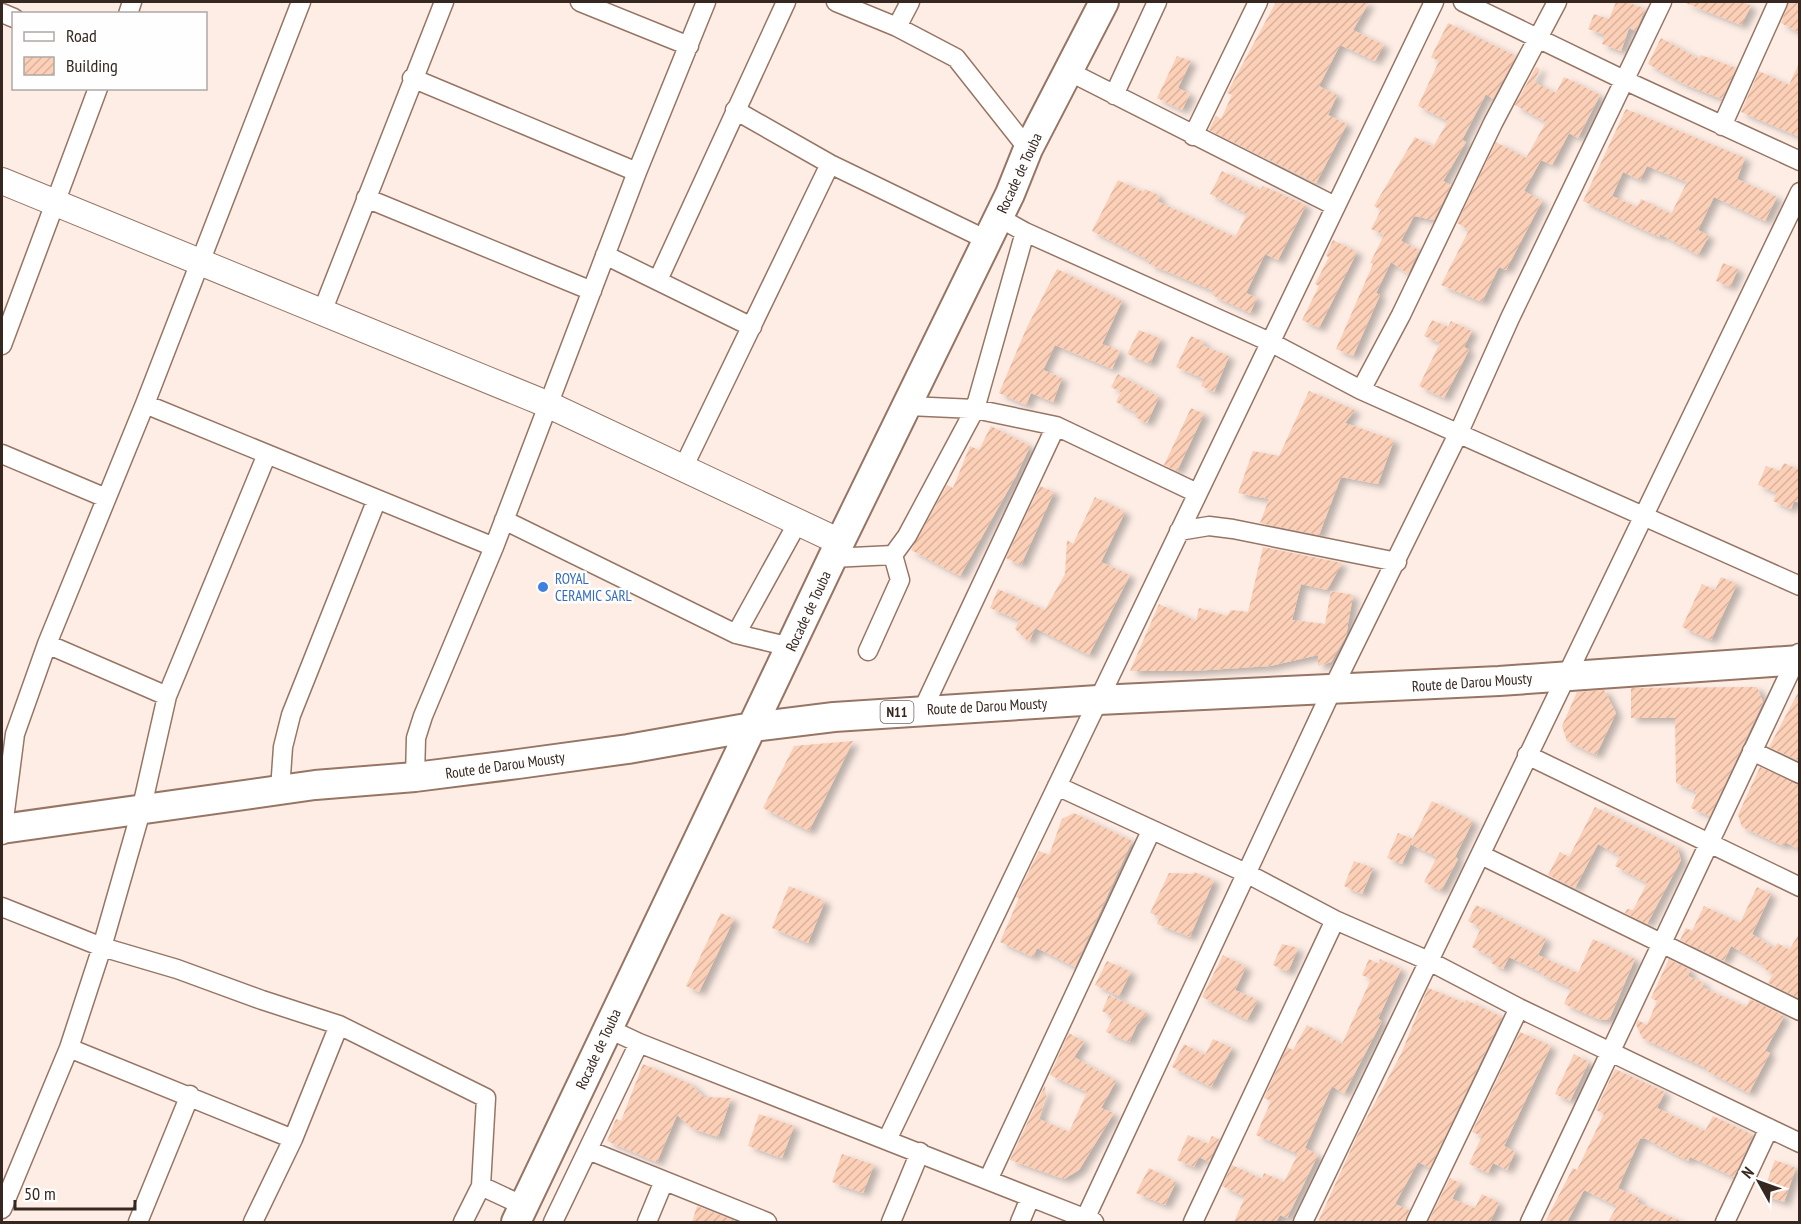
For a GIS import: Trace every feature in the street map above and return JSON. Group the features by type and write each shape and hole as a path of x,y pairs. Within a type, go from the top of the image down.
{"main road":[{"name":"Rocade de Touba","path":"520,1214 836,550 993,228 1028,149 1070,72 1104,2"},
{"name":"Route de Darou Mousty","path":"2,831 280,790 414,777 628,749 752,727 923,709 1332,690 1798,657"}],"street":[{"path":"2,831 15,734 47,644 145,404 301,2"},
{"path":"322,312 412,78 444,2"},
{"path":"580,2 689,46"},
{"path":"414,777 416,738 423,716 494,547 637,172 706,2"},
{"path":"658,280 786,2"},
{"path":"836,2 897,27 956,58 1028,149"},
{"path":"897,27 910,2"},
{"path":"1114,95 1157,2"},
{"path":"1193,136 1258,2"},
{"path":"887,1140 1434,2"},
{"path":"1463,2 1624,80 1800,161"},
{"path":"1361,390 1401,315 1488,133 1557,2"},
{"path":"607,1028 639,1043 1090,1221 1246,873 1332,690 1397,562 1459,432 1509,318 1662,2"},
{"path":"1722,126 1778,2"},
{"path":"1070,72 1335,206"},
{"path":"412,78 637,172"},
{"path":"2,345 97,90"},
{"path":"735,110 830,164 993,228 1025,232 1270,342 1361,390 1800,586"},
{"path":"683,468 830,164"},
{"path":"2,181 549,405 798,522 836,550 893,555"},
{"path":"1303,1222 1800,192"},
{"path":"366,198 592,291"},
{"path":"893,555 908,536 975,409 1025,232"},
{"path":"605,255 752,327"},
{"path":"145,404 494,547"},
{"path":"908,406 975,409 1056,426 1197,493"},
{"path":"923,709 1056,426"},
{"path":"2,454 106,498"},
{"path":"2,1206 69,1048 102,947 141,811 167,696 267,454"},
{"path":"280,790 283,747 291,715 377,499"},
{"path":"504,520 736,634 791,647"},
{"path":"736,634 798,522"},
{"path":"1179,531 1209,526 1233,529 1397,562"},
{"path":"868,651 900,580 893,555"},
{"path":"47,644 167,696"},
{"path":"1530,1222 1707,843 1798,657"},
{"path":"1752,751 1800,774"},
{"path":"1527,755 1800,887"},
{"path":"1057,786 1246,873 1335,920 1429,961 1519,1008 1800,1143"},
{"path":"988,1180 1151,831"},
{"path":"1481,855 1800,1011"},
{"path":"2,907 102,947 177,969 339,1025 486,1098 481,1186 463,1222"},
{"path":"1192,1222 1335,920"},
{"path":"1416,1222 1519,1008"},
{"path":"253,1222 293,1139 339,1025"},
{"path":"553,1222 639,1043"},
{"path":"69,1048 190,1095 293,1139"},
{"path":"138,1222 190,1095"},
{"path":"1725,1222 1769,1128"},
{"path":"588,1150 764,1222"},
{"path":"891,1222 920,1152"},
{"path":"647,1222 664,1181"},
{"path":"481,1186 520,1214"},
{"path":"1020,1222 1030,1198"}],"building":[{"path":"1276,2 1369,2 1353,30 1384,45 1375,61 1340,45 1319,86 1337,95 1328,115 1347,124 1316,183 1209,130 1216,116 1221,119 1232,95 1227,93"},
{"path":"1616,2 1627,2 1645,9 1636,31 1629,28 1621,51 1602,44 1605,35 1588,29 1594,14 1609,19"},
{"path":"1683,2 1743,2 1751,6 1741,25"},
{"path":"1789,2 1800,2 1800,33 1781,23"},
{"path":"1448,23 1516,56 1493,99 1486,94 1462,140 1466,142 1443,181 1451,185 1434,220 1414,216 1401,241 1419,250 1408,274 1391,262 1376,293 1380,295 1353,356 1336,349 1373,264 1370,263 1384,235 1371,229 1381,210 1374,206 1415,137 1433,147 1448,121 1418,106 1439,61 1431,57"},
{"path":"1661,38 1699,59 1701,55 1736,68 1722,99 1684,84 1648,64"},
{"path":"1177,56 1191,61 1178,88 1190,94 1182,110 1157,98"},
{"path":"1800,61 1800,137 1741,112 1759,71 1789,85"},
{"path":"1536,67 1540,69 1534,82 1556,93 1564,77 1600,95 1578,138 1569,133 1552,165 1541,160 1524,191 1542,201 1506,270 1499,267 1482,302 1441,285 1469,230 1457,223 1496,142 1526,158 1546,122 1515,105"},
{"path":"1626,109 1745,158 1737,179 1777,197 1765,221 1714,197 1698,230 1709,236 1698,255 1660,234 1659,237 1583,201","holes":["1647,166 1687,182 1671,214 1641,199 1637,207 1612,196 1623,172 1640,180"]},
{"path":"1222,171 1260,190 1263,186 1306,205 1278,260 1265,254 1246,293 1257,298 1250,313 1212,295 1214,291 1149,264 1150,261 1092,231 1118,180 1143,192 1145,189 1160,196 1157,201 1235,237 1247,214 1210,194"},
{"path":"1333,240 1357,252 1319,328 1302,320 1319,286 1315,284 1329,257 1326,256"},
{"path":"1723,263 1738,269 1730,287 1716,281"},
{"path":"1057,269 1122,301 1102,344 1120,351 1112,369 1055,345 1043,370 1062,378 1053,402 1031,393 1026,405 999,393 1027,327"},
{"path":"1432,320 1448,327 1451,321 1472,331 1464,347 1469,350 1444,398 1419,386 1440,343 1424,336"},
{"path":"1139,330 1161,339 1150,364 1127,354"},
{"path":"1191,336 1204,342 1202,345 1229,356 1214,392 1201,386 1204,379 1176,367"},
{"path":"1118,374 1159,397 1147,423 1135,417 1137,413 1116,402 1121,392 1111,387"},
{"path":"1309,391 1355,410 1345,423 1394,440 1378,484 1341,477 1319,535 1260,523 1269,499 1238,493 1253,451 1279,456"},
{"path":"1191,408 1204,414 1177,471 1164,465"},
{"path":"991,426 1030,446 1016,476 960,576 911,550 947,485 953,488 970,446 979,450"},
{"path":"1784,463 1800,470 1800,503 1794,501 1791,509 1773,501 1777,493 1758,485 1766,466 1780,471"},
{"path":"1040,486 1054,492 1021,565 1006,558"},
{"path":"1095,497 1125,512 1101,562 1130,575 1089,655 1035,628 1029,642 1015,629 1019,620 990,608 998,589 1045,610 1065,574 1067,540 1073,544"},
{"path":"1263,547 1342,563 1327,590 1301,584 1292,620 1325,624 1331,591 1353,595 1346,636 1331,662 1318,666 1318,655 1270,666 1192,671 1130,671 1159,604 1196,621 1199,608 1227,616 1231,610 1248,612"},
{"path":"1721,577 1737,584 1711,640 1682,627 1702,584 1715,590"},
{"path":"1757,687 1763,702 1710,816 1691,808 1697,792 1676,783 1675,718 1631,718 1631,688"},
{"path":"1800,689 1800,761 1769,747"},
{"path":"1604,690 1616,713 1596,755 1567,741 1562,726 1577,692"},
{"path":"853,741 809,831 763,808 794,746"},
{"path":"1760,767 1800,785 1800,850 1785,842 1783,846 1742,827 1738,815"},
{"path":"1432,801 1473,821 1455,857 1458,859 1441,891 1424,882 1437,857 1410,844"},
{"path":"1595,807 1677,847 1681,860 1647,924 1625,913 1627,909 1633,910 1647,883 1615,866 1620,856 1598,844 1575,888 1548,875 1560,852 1569,857"},
{"path":"1074,813 1132,841 1075,967 1037,948 1033,957 1000,942 1019,898 1016,897 1039,851 1049,855 1062,819"},
{"path":"1398,833 1413,839 1402,864 1387,858"},
{"path":"1354,861 1373,868 1362,894 1344,886"},
{"path":"1194,872 1214,880 1190,937 1157,924 1160,917 1150,913 1169,873 1193,874"},
{"path":"789,886 825,901 808,943 772,928"},
{"path":"1757,887 1771,894 1752,934 1774,948 1778,943 1789,950 1800,932 1799,998 1768,983 1773,974 1762,967 1764,965 1731,946 1724,961 1680,940 1686,928 1692,931 1704,906 1740,923"},
{"path":"1476,905 1546,939 1538,955 1578,973 1593,939 1635,959 1609,1020 1598,1019 1564,1004 1571,988 1509,957 1503,969 1491,963 1493,958 1472,947 1481,928 1468,921"},
{"path":"721,913 734,919 699,992 686,986"},
{"path":"1282,944 1298,948 1288,972 1273,965"},
{"path":"1223,955 1246,967 1235,990 1258,1000 1247,1020 1202,997"},
{"path":"1369,959 1379,964 1380,959 1401,969 1378,1019 1382,1021 1344,1094 1332,1086 1305,1148 1318,1155 1287,1218 1280,1215 1276,1222 1234,1222 1245,1197 1222,1186 1232,1165 1262,1179 1264,1173 1284,1182 1298,1154 1256,1135 1271,1101 1264,1098 1287,1047 1293,1050 1307,1025 1342,1044 1371,979 1362,975"},
{"path":"1669,959 1690,970 1688,976 1704,983 1702,987 1746,1007 1750,999 1784,1016 1765,1051 1770,1053 1749,1093 1707,1071 1708,1069 1642,1038 1636,1024 1638,1020 1647,1025 1657,1001 1651,998"},
{"path":"1107,961 1131,972 1119,996 1095,985"},
{"path":"1428,988 1465,1003 1466,1000 1502,1017 1430,1168 1418,1162 1395,1204 1409,1210 1405,1222 1318,1222 1358,1134 1401,1054"},
{"path":"1109,995 1147,1013 1137,1025 1129,1042 1106,1032 1113,1017 1102,1011"},
{"path":"1520,1032 1551,1046 1504,1146 1515,1152 1507,1170 1493,1163 1488,1173 1469,1164 1482,1136 1472,1132"},
{"path":"1069,1033 1084,1042 1074,1057 1116,1081 1101,1108 1114,1113 1079,1170 1064,1179 1010,1160 1045,1085 1046,1096 1039,1119 1069,1132 1087,1092 1050,1075"},
{"path":"1213,1039 1232,1048 1211,1087 1172,1067 1184,1044 1205,1055"},
{"path":"1574,1054 1589,1062 1570,1101 1555,1094"},
{"path":"643,1064 690,1084 704,1097 731,1098 718,1137 693,1129 677,1115 657,1162 607,1141 616,1119 621,1121"},
{"path":"1615,1069 1665,1092 1657,1108 1705,1131 1713,1116 1753,1135 1734,1177 1690,1157 1688,1161 1644,1138 1640,1139 1618,1188 1639,1198 1637,1202 1683,1222 1608,1222 1617,1206 1584,1190 1567,1222 1545,1222 1573,1168 1577,1170 1604,1114 1596,1110"},
{"path":"759,1114 794,1126 782,1158 748,1146"},
{"path":"1188,1135 1208,1144 1212,1136 1219,1139 1209,1162 1199,1157 1194,1167 1177,1160"},
{"path":"842,1154 874,1165 863,1193 832,1182"},
{"path":"1775,1160 1796,1168 1784,1202 1762,1195"},
{"path":"1149,1168 1176,1182 1165,1205 1136,1193"},
{"path":"1450,1178 1460,1183 1452,1199 1475,1208 1482,1194 1499,1203 1490,1222 1428,1222"},
{"path":"697,1206 738,1222 692,1222"}],"place":[{"name":"ROYAL CERAMIC SARL","path":"543,587"}]}
